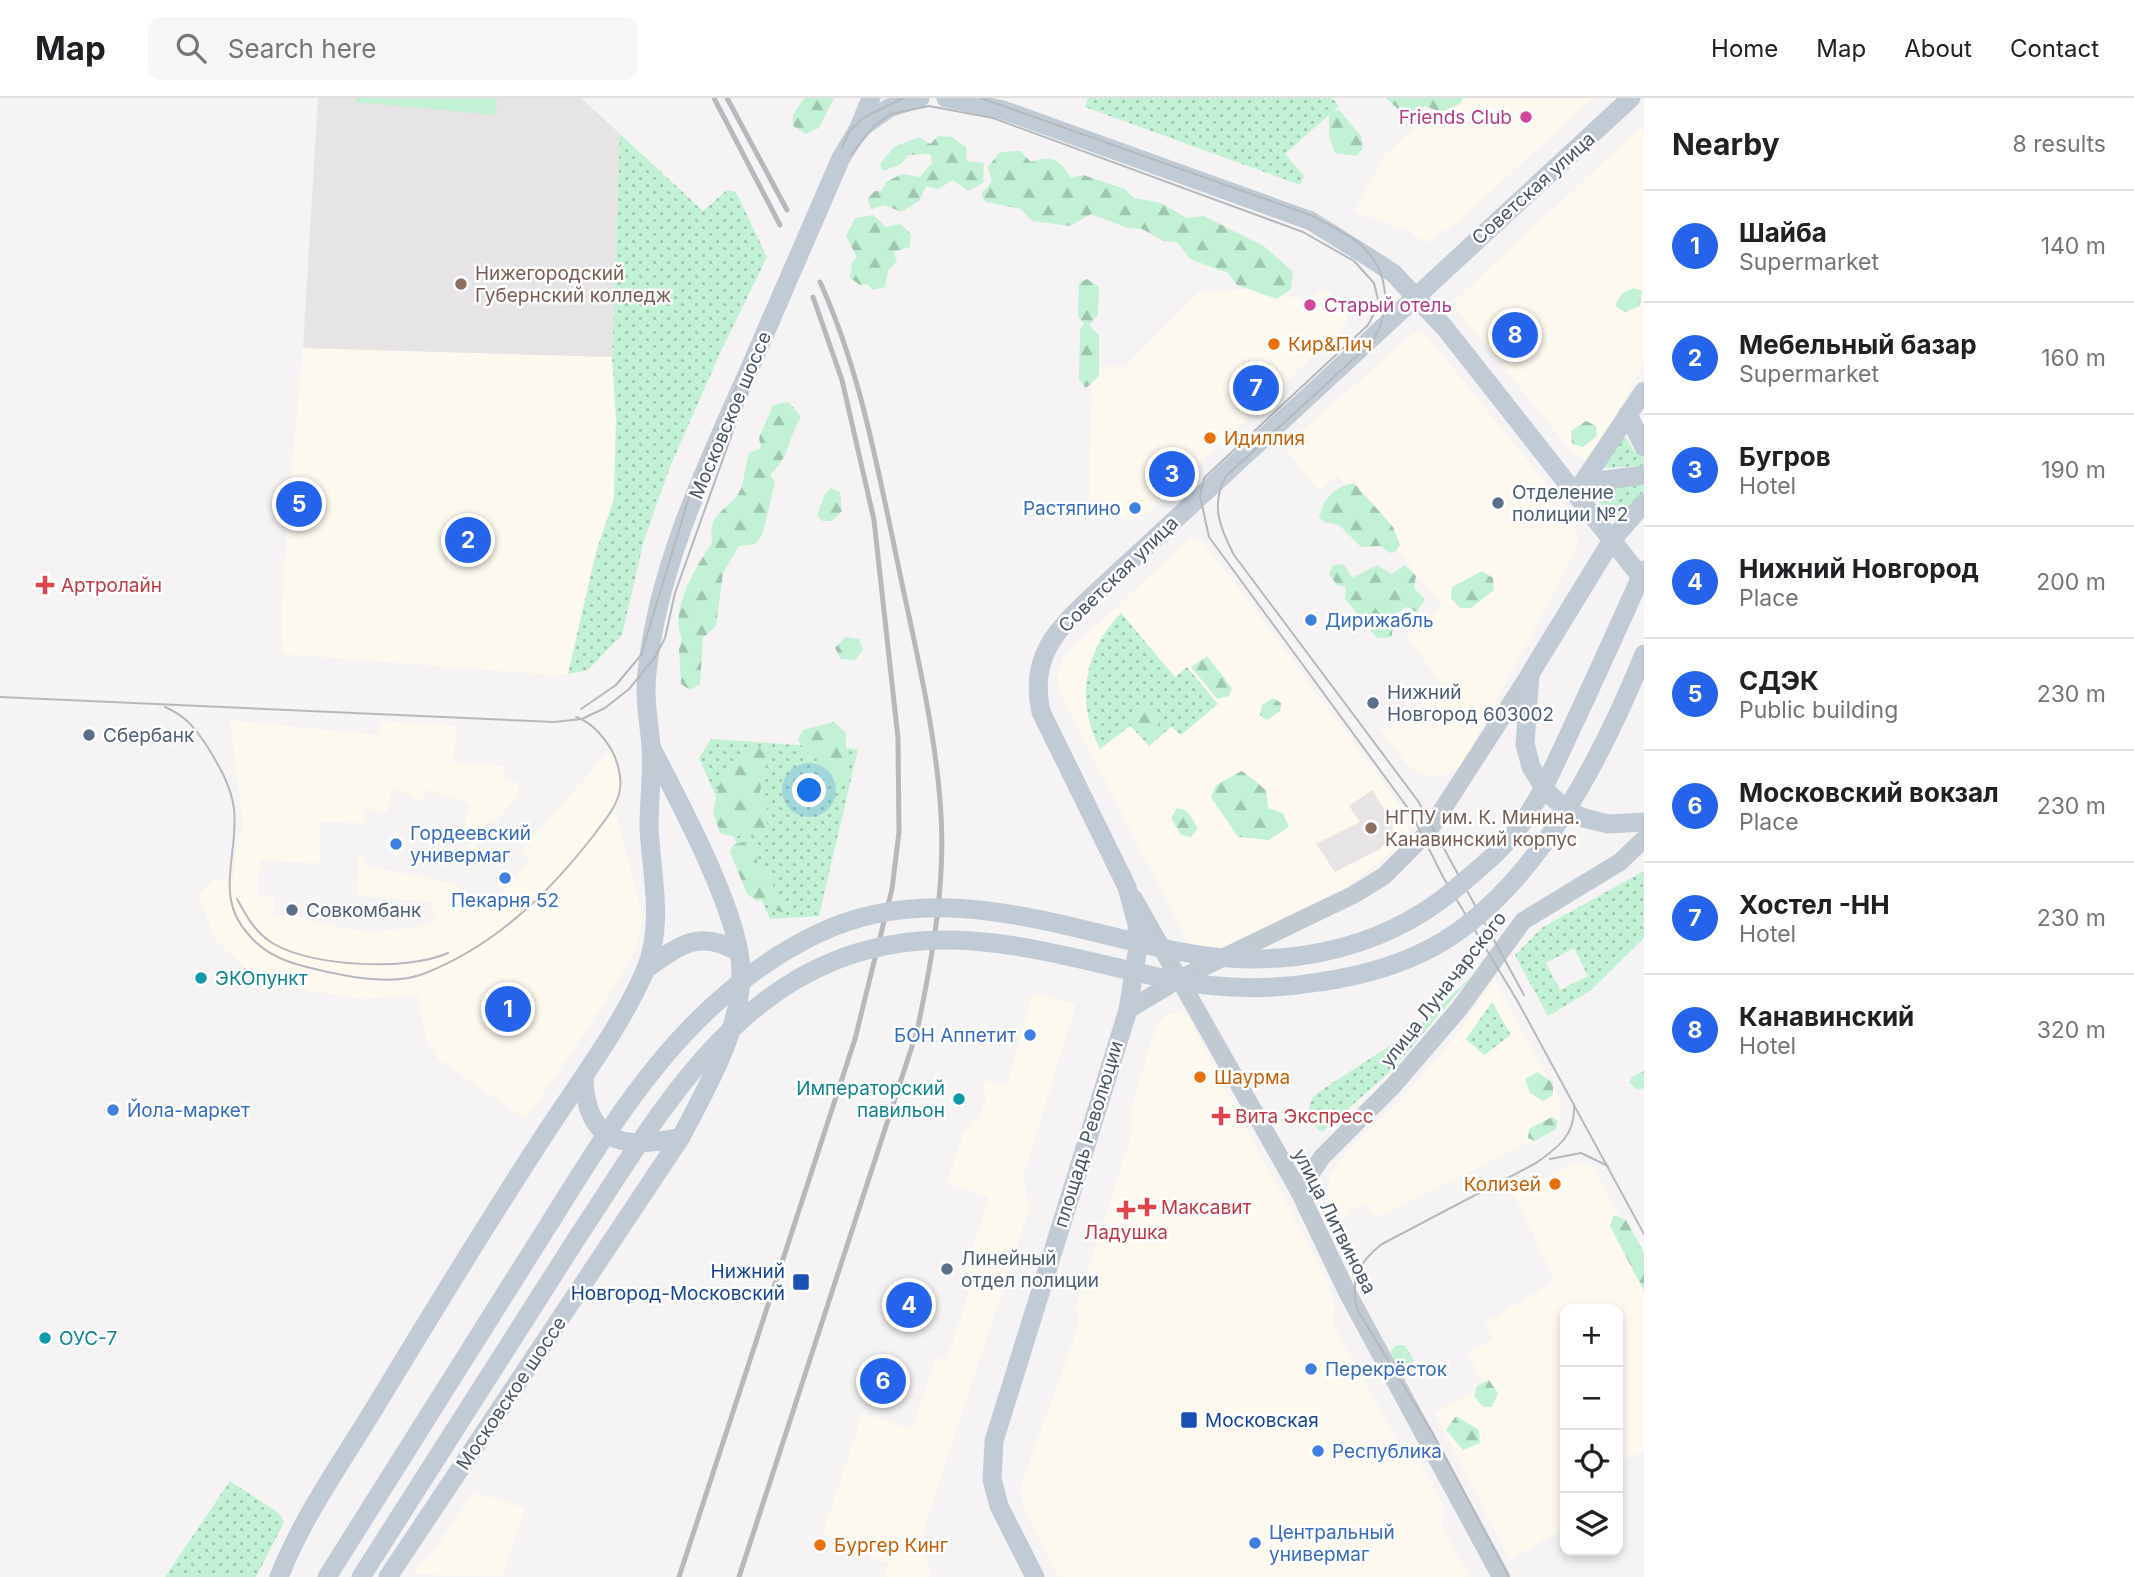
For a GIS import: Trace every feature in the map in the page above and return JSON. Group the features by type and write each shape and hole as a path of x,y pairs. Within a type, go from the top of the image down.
{"main road":[{"name":"Московское шоссе","path":"279,1577 290,1549 407,1355 493,1213 612,1034 646,969 656,922 656,886 649,828 651,748 645,705 647,671 670,566 694,495 841,158 858,130 871,98"},
{"path":"858,130 890,108 920,98"},
{"path":"946,98 1003,110"},
{"path":"980,98 1003,110 1311,221 1393,274 1445,328 1644,581"},
{"name":"Советская улица","path":"1127,887 1041,712 1036,690 1045,650 1068,619 1415,295 1631,98"},
{"path":"1575,494 1644,391"},
{"path":"1628,414 1644,447"},
{"path":"1575,494 1605,480 1644,475"},
{"path":"1644,503 1612,540 1530,674 1525,744 1531,767 1546,791 1565,809 1584,818 1608,824 1644,822"},
{"path":"327,1577 646,1074 719,1002 778,955 819,933 859,919 907,908 980,908 1023,915 1181,952 1269,958 1310,956 1352,946 1402,926 1440,901 1488,861 1518,828 1549,776 1644,569"},
{"path":"362,1577 577,1238 670,1099 735,1028 766,999 794,980 872,947 911,940 998,941 1207,986 1283,988 1352,977 1394,965 1443,942 1485,908 1552,833 1586,775 1644,654"},
{"name":"Московское шоссе","path":"388,1577 681,1137 713,1073 730,1028 741,971 726,911 685,813 651,748"},
{"name":"площадь Революции","path":"1035,1577 999,1506 992,1479 994,1441 1128,1010 1138,947 1137,924 1127,887"},
{"path":"646,969 680,945 702,939 721,942 737,951"},
{"path":"584,1076 585,1101 594,1122 613,1137 629,1144 649,1145 681,1137"}],"street":[{"path":"1128,1010 1181,978 1353,895 1384,876 1428,832 1530,674"},
{"name":"улица Луначарского","path":"1299,1192 1322,1157 1393,1086 1459,1009 1523,921 1619,862 1644,839"},
{"name":"улица Литвинова","path":"1127,887 1181,978 1299,1192 1347,1292 1501,1577"}],"shaded area":[{"name":"Нижегородский Губернский колледж","path":"318,98 581,98 620,134 612,357 303,348"},
{"path":"1462,98 1593,98 1455,224 1425,243 1409,231 1354,212 1385,155 1410,132"},
{"path":"1639,129 1644,130 1644,364 1589,463 1571,451 1457,310 1455,300"},
{"path":"1261,288 1285,297 1310,298 1324,289 1340,300 1348,318 1343,328 1146,514 1131,519 1120,518 1109,512 1105,500 1089,499 1092,366 1124,367 1197,293"},
{"path":"1414,333 1422,333 1429,338 1564,506 1578,534 1577,547 1463,764 1441,777 1428,776 1408,766 1378,726 1386,729 1434,693 1439,699 1448,692 1406,635 1443,607 1338,476 1319,491 1284,447"},
{"path":"303,348 612,357 616,418 614,499 596,552 568,674 551,675 283,654 281,619"},
{"path":"1188,540 1201,540 1244,595 1391,793 1406,816 1410,830 1400,846 1347,887 1220,948 1196,950 1188,942 1060,693 1057,678 1064,656"},
{"path":"230,720 378,735 382,721 457,726 453,762 505,766 504,781 518,782 518,795 496,821 492,819 481,830 486,836 469,853 475,832 463,829 471,803 426,790 421,802 393,786 387,813 365,808 365,823 321,822 320,863 260,861 258,895 275,897 274,915 297,915 314,922 367,932 420,927 435,921 435,913 431,913 432,902 357,896 359,855 363,855 364,865 458,885 462,903 481,899 491,905 530,859 521,851 601,760 614,750 622,789 615,809 643,918 638,940 628,964 588,1028 526,1119 438,1059 425,1036 418,996 359,999 269,983 248,970 216,941 198,894 215,879 233,881 237,844 243,825"},
{"name":"НГПУ им. К. Минина. Канавинский корпус","path":"1372,790 1392,822 1393,833 1380,849 1335,872 1316,844 1360,822 1349,806"},
{"path":"1494,980 1561,1102 1560,1127 1379,1217 1371,1212 1369,1204 1349,1209 1347,1217 1336,1220 1330,1212 1326,1194 1331,1175 1344,1154 1416,1084 1458,1033"},
{"path":"1032,994 1076,1004 1023,1177 1029,1209 920,1541 932,1577 884,1577 888,1563 869,1557 870,1551 822,1535 863,1413 912,1429 936,1357 947,1360 970,1290 960,1286 989,1198 947,1183 965,1129 969,1130 974,1118 979,1119 987,1095 982,1092 986,1080 1007,1086"},
{"path":"1179,1013 1188,1017 1325,1277 1335,1304 1333,1324 1404,1453 1417,1456 1444,1508 1442,1526 1469,1577 1059,1577 1042,1546 1025,1511 1020,1488 1073,1342 1079,1320 1076,1307 1131,1136 1132,1105 1157,1023 1168,1014"},
{"path":"1579,1161 1594,1168 1644,1262 1644,1451 1623,1461 1623,1304 1560,1304 1560,1530 1510,1561 1435,1413 1485,1387 1467,1352 1493,1339 1485,1323 1555,1281 1514,1194"},
{"path":"474,1492 525,1508 502,1577 412,1574 429,1557"}],"green space":[{"path":"356,98 497,98 496,115 355,102"},
{"path":"804,98 834,98 819,128 806,134 793,126 793,115"},
{"path":"1088,98 1332,98 1339,106 1285,154 1304,176 1300,185 1085,107"},
{"path":"1386,98 1463,98 1460,104 1441,112 1425,106 1405,116"},
{"path":"1339,110 1361,136 1363,148 1357,156 1335,153 1329,137 1329,112"},
{"path":"620,134 703,211 727,190 736,192 767,257 720,353 670,467 644,540 622,635 588,670 568,674 596,552 614,499 616,418 612,357"},
{"path":"938,136 952,137 966,147 967,161 984,163 983,183 968,191 953,180 938,189 926,186 919,201 901,212 885,205 871,209 867,199 875,191 882,191 886,182 902,174 920,177 932,163 930,154 908,155 901,164 883,171 880,164 894,147 919,137 930,144"},
{"path":"1020,151 1031,162 1055,160 1071,178 1083,175 1125,189 1134,198 1161,203 1187,218 1204,216 1265,247 1293,272 1291,289 1277,299 1237,285 1228,273 1190,259 1177,242 1164,241 1142,229 1128,228 1091,214 1070,226 1032,221 1021,209 986,202 981,194 992,182 988,167 1000,152"},
{"path":"873,215 886,227 901,224 911,234 910,247 894,252 897,261 888,271 885,287 873,290 867,284 860,285 850,278 852,263 857,257 846,236 855,218"},
{"path":"1087,279 1099,287 1098,315 1089,325 1099,335 1099,376 1086,388 1079,380 1080,329 1084,324 1078,316 1079,283"},
{"path":"1634,288 1642,291 1640,306 1625,312 1615,306 1621,294"},
{"path":"789,402 801,417 785,455 770,475 775,482 763,533 755,544 739,546 723,573 716,626 703,638 700,684 690,690 681,684 679,649 682,639 679,615 686,589 712,543 711,531 716,517 732,502 742,486 749,453 761,448 759,438 773,405"},
{"path":"1586,421 1596,426 1597,436 1583,447 1572,444 1571,431"},
{"path":"1621,437 1626,438 1634,451 1644,458 1644,466 1602,468"},
{"path":"1354,483 1393,527 1400,545 1396,551 1390,553 1380,546 1361,547 1339,525 1324,522 1319,517 1331,494"},
{"path":"1640,483 1644,485 1644,492 1623,520 1615,521 1599,501 1598,492 1603,487"},
{"path":"831,488 840,492 842,511 832,521 822,521 817,515 825,494"},
{"path":"1344,564 1352,578 1377,565 1392,574 1405,565 1416,576 1414,588 1425,599 1417,612 1406,607 1393,616 1392,637 1377,638 1345,599 1346,588 1337,585 1329,574 1333,565"},
{"path":"1482,571 1493,578 1494,590 1471,608 1460,608 1451,598 1452,587"},
{"path":"1121,613 1175,677 1187,667 1218,704 1181,735 1171,727 1149,746 1130,726 1100,749 1088,713 1087,677 1099,644"},
{"path":"845,637 859,639 863,650 855,660 841,659 835,648"},
{"path":"1207,656 1232,688 1229,696 1217,699 1191,667"},
{"path":"1273,698 1281,703 1280,711 1267,720 1260,715 1262,705"},
{"path":"1144,705 1158,719 1158,732 1144,738 1130,724 1131,717"},
{"path":"834,722 846,733 846,775 837,783 828,782 817,759 804,751 798,739 803,730"},
{"path":"711,739 858,749 819,916 770,919 699,758"},
{"path":"758,746 768,750 760,793 768,803 765,815 769,829 745,836 720,833 713,812 722,772"},
{"path":"1242,771 1266,790 1268,808 1283,813 1289,827 1269,840 1238,837 1211,797 1216,785"},
{"path":"1177,808 1187,811 1198,828 1191,837 1181,835 1171,818"},
{"path":"743,842 754,846 759,869 770,875 776,895 785,897 789,908 784,913 771,909 767,898 757,901 747,894 730,852 733,845"},
{"path":"1644,871 1644,938 1590,991 1548,1016 1515,955 1543,927","holes":["1574,948 1588,976 1560,990 1546,963"]},
{"path":"1472,976 1392,1070 1322,1132 1313,1124 1309,1108 1317,1093 1414,1030"},
{"path":"1492,1002 1511,1035 1484,1055 1466,1039"},
{"path":"1644,1071 1644,1088 1638,1090 1629,1083 1632,1077"},
{"path":"1538,1072 1553,1083 1553,1095 1543,1101 1530,1093 1525,1079"},
{"path":"1552,1117 1558,1121 1556,1129 1535,1141 1528,1138 1529,1129"},
{"path":"1614,1215 1626,1220 1644,1253 1644,1291 1610,1226"},
{"path":"1397,1345 1405,1345 1414,1361 1405,1367 1397,1365 1390,1352"},
{"path":"1489,1380 1498,1393 1492,1407 1483,1407 1474,1396 1477,1386"},
{"path":"1456,1416 1479,1430 1480,1443 1463,1450 1446,1430"},
{"path":"230,1481 280,1514 284,1522 256,1577 165,1577"}],"tram line":[{"path":"773,303 849,132 863,118 903,98"},
{"path":"981,98 1313,216 1355,240 1370,254 1382,278 1385,291 1383,317 1372,342 1226,476 1219,497 1221,526 1234,555 1418,801 1524,995"},
{"path":"0,697 554,722 582,719 605,708 629,689 655,657 665,638 675,593 754,372 847,160 874,126 891,114 929,106 993,118 1303,232 1354,261 1374,283 1379,304 1368,325 1204,478 1200,496 1209,537 1410,811 1443,877 1518,1002 1644,1234"},
{"path":"581,709 616,685 641,655 690,494 748,361"},
{"path":"165,707 179,714 194,728 227,784 234,809 235,826 230,891 238,921 254,941 267,951 295,964 379,980 410,978 423,974 474,949 497,933 539,898 558,878 610,814 620,789 617,763 604,739 592,726 576,717"},
{"path":"237,899 253,925 268,940 291,952 312,958 386,964 431,959 448,953"},
{"path":"1509,1577 1432,1432 1358,1311 1355,1282 1361,1265 1382,1244 1536,1163 1552,1151 1569,1132 1574,1104"},
{"path":"1550,1159 1581,1153 1608,1166"}],"railway":[{"path":"714,98 780,225"},
{"path":"727,98 787,210"},
{"path":"739,1577 917,1031 933,945 942,858 940,800 932,735 879,474 855,377 820,282"},
{"path":"679,1577 855,1039 892,889 899,832 898,738 874,520 842,380 813,297"}],"place":[{"name":"Friends Club","path":"1526,117"},
{"name":"Нижегородский Губернский колледж","path":"461,284"},
{"name":"Старый отель","path":"1310,305"},
{"name":"Канавинский","path":"1515,335"},
{"name":"Кир&Пич","path":"1274,344"},
{"name":"Хостел -НН","path":"1256,388"},
{"name":"Идиллия","path":"1210,438"},
{"name":"Бугров","path":"1172,474"},
{"name":"Отделение полиции №2","path":"1498,503"},
{"name":"СДЭК","path":"299,504"},
{"name":"Растяпино","path":"1135,508"},
{"name":"Мебельный базар","path":"468,540"},
{"name":"Артролайн","path":"45,585"},
{"name":"Дирижабль","path":"1311,620"},
{"name":"Нижний Новгород 603002","path":"1373,703"},
{"name":"Сбербанк","path":"89,735"},
{"name":"НГПУ им. К. Минина. Канавинский корпус","path":"1371,828"},
{"name":"Гордеевский универмаг","path":"396,844"},
{"name":"Пекарня 52","path":"505,878"},
{"name":"Совкомбанк","path":"292,910"},
{"name":"ЭКОпункт","path":"201,978"},
{"name":"Шайба","path":"508,1009"},
{"name":"БОН Аппетит","path":"1030,1035"},
{"name":"Шаурма","path":"1200,1077"},
{"name":"Императорский павильон","path":"959,1099"},
{"name":"Йола-маркет","path":"113,1110"},
{"name":"Вита Экспресс","path":"1221,1116"},
{"name":"Колизей","path":"1555,1184"},
{"name":"Максавит","path":"1147,1207"},
{"name":"Ладушка","path":"1126,1210"},
{"name":"Линейный отдел полиции","path":"947,1269"},
{"name":"Нижний Новгород-Московский","path":"801,1282"},
{"name":"Нижний Новгород","path":"909,1305"},
{"name":"ОУС-7","path":"45,1338"},
{"name":"Перекрёсток","path":"1311,1369"},
{"name":"Московский вокзал","path":"883,1381"},
{"name":"Московская","path":"1189,1420"},
{"name":"Республика","path":"1318,1451"},
{"name":"Центральный универмаг","path":"1255,1543"},
{"name":"Бургер Кинг","path":"820,1545"}]}
